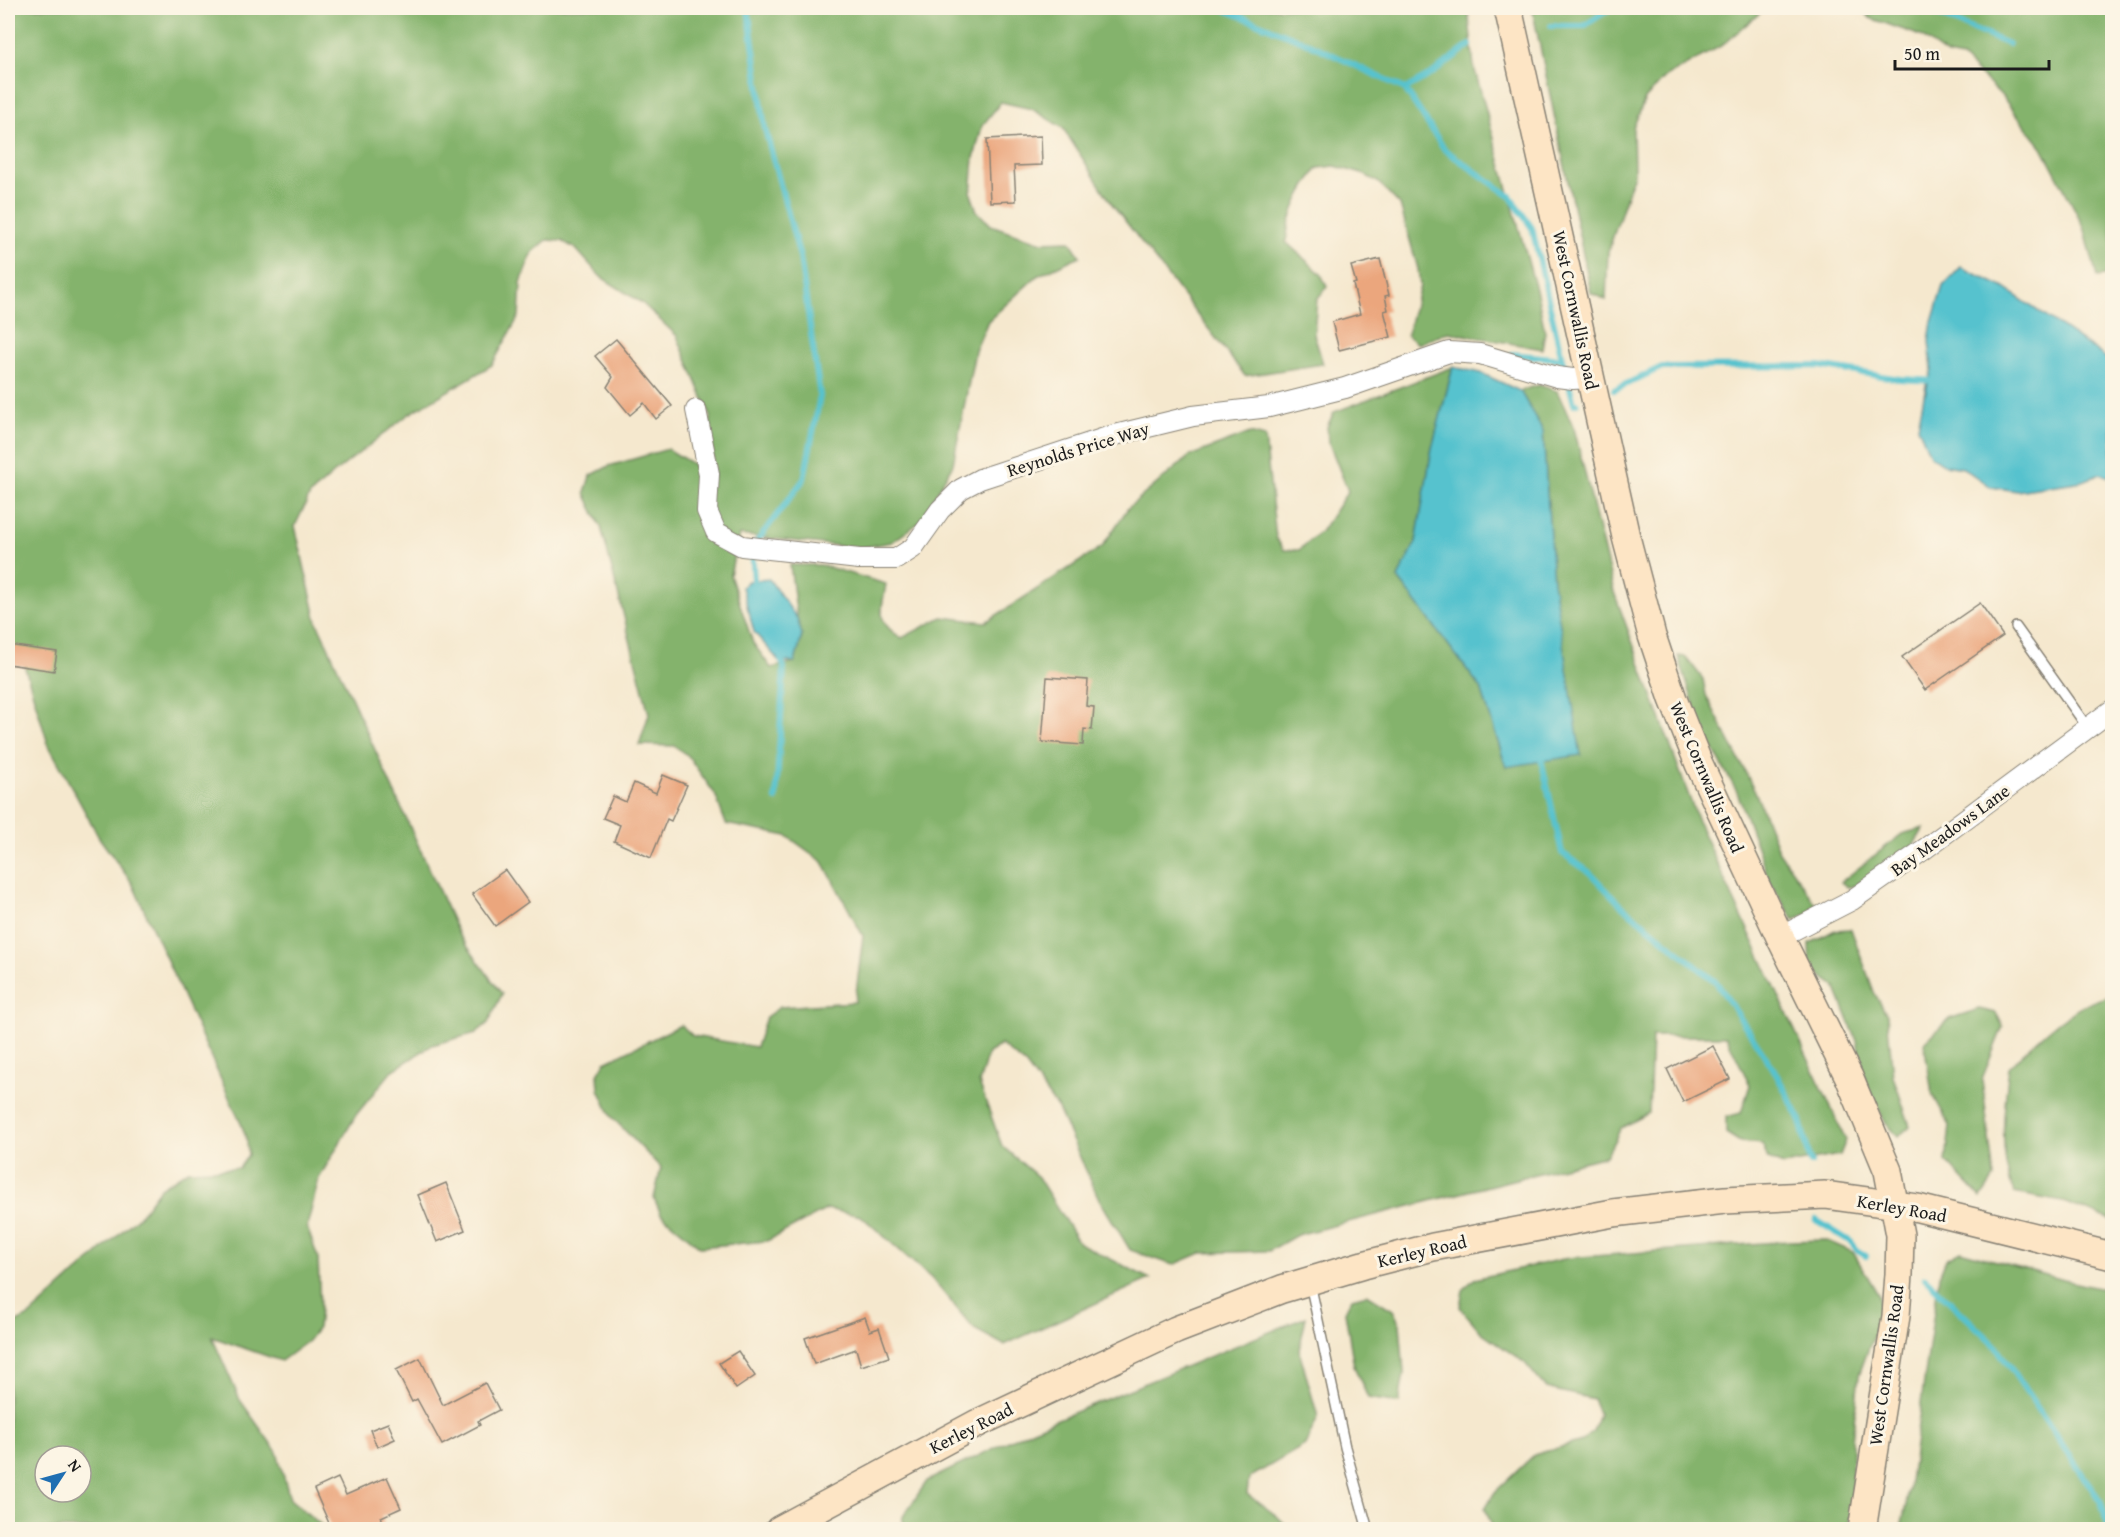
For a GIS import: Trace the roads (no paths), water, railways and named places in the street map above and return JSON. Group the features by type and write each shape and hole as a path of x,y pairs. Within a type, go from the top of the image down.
{"street":[{"name":"West Cornwallis Road","path":"1508,8 1626,537 1673,699 1699,764 1849,1077 1888,1171 1900,1235 1896,1316 1862,1530"},
{"name":"Reynolds Price Way","path":"696,410 709,474 707,511 716,532 742,546 859,559 896,559 913,548 940,510 961,489 980,479 1111,436 1193,416 1269,408 1345,388 1449,352 1480,354 1573,379 1591,378"},
{"name":"Bay Meadows Lane","path":"1780,937 1861,893 1926,848 2112,710"},
{"name":"Kerley Road","path":"779,1530 978,1423 1176,1330 1282,1289 1433,1247 1623,1212 1725,1200 1825,1196 1918,1208 2112,1256"}],"lane":[{"path":"2016,627 2088,728"},
{"path":"1310,1281 1345,1447 1368,1530"}],"water":[{"path":"1961,267 2003,287 2112,362 2112,478 2101,474 2083,481 2017,491 1991,487 1963,468 1945,465 1930,455 1918,427 1927,380 1925,395 1932,369 1929,341 1932,322 1943,286"},
{"path":"1453,367 1481,373 1520,391 1543,431 1553,582 1581,755 1506,767 1481,688 1398,578 1416,542 1432,448"},
{"path":"769,579 797,618 802,635 795,662 779,661 754,632 742,587 748,581"}],"waterway":[{"path":"748,8 765,129 800,257 820,396 804,479 752,548 756,587"},
{"path":"1220,8 1310,44 1405,89 1445,150 1510,196 1532,228 1566,371"},
{"path":"1551,26 1584,26 1611,8"},
{"path":"1922,8 2008,44"},
{"path":"1405,89 1430,75 1470,45"},
{"path":"1512,354 1562,359"},
{"path":"1614,390 1662,367 1819,366 1900,379 1937,381"},
{"path":"1570,388 1574,404 1577,403"},
{"path":"776,799 784,667 780,656"},
{"path":"1540,754 1562,853 1589,872 1621,905 1717,983 1773,1068 1799,1117 1811,1163"},
{"path":"1816,1220 1851,1242 1858,1251 1866,1256"},
{"path":"1925,1278 1995,1345 2101,1502 2109,1530"}]}
